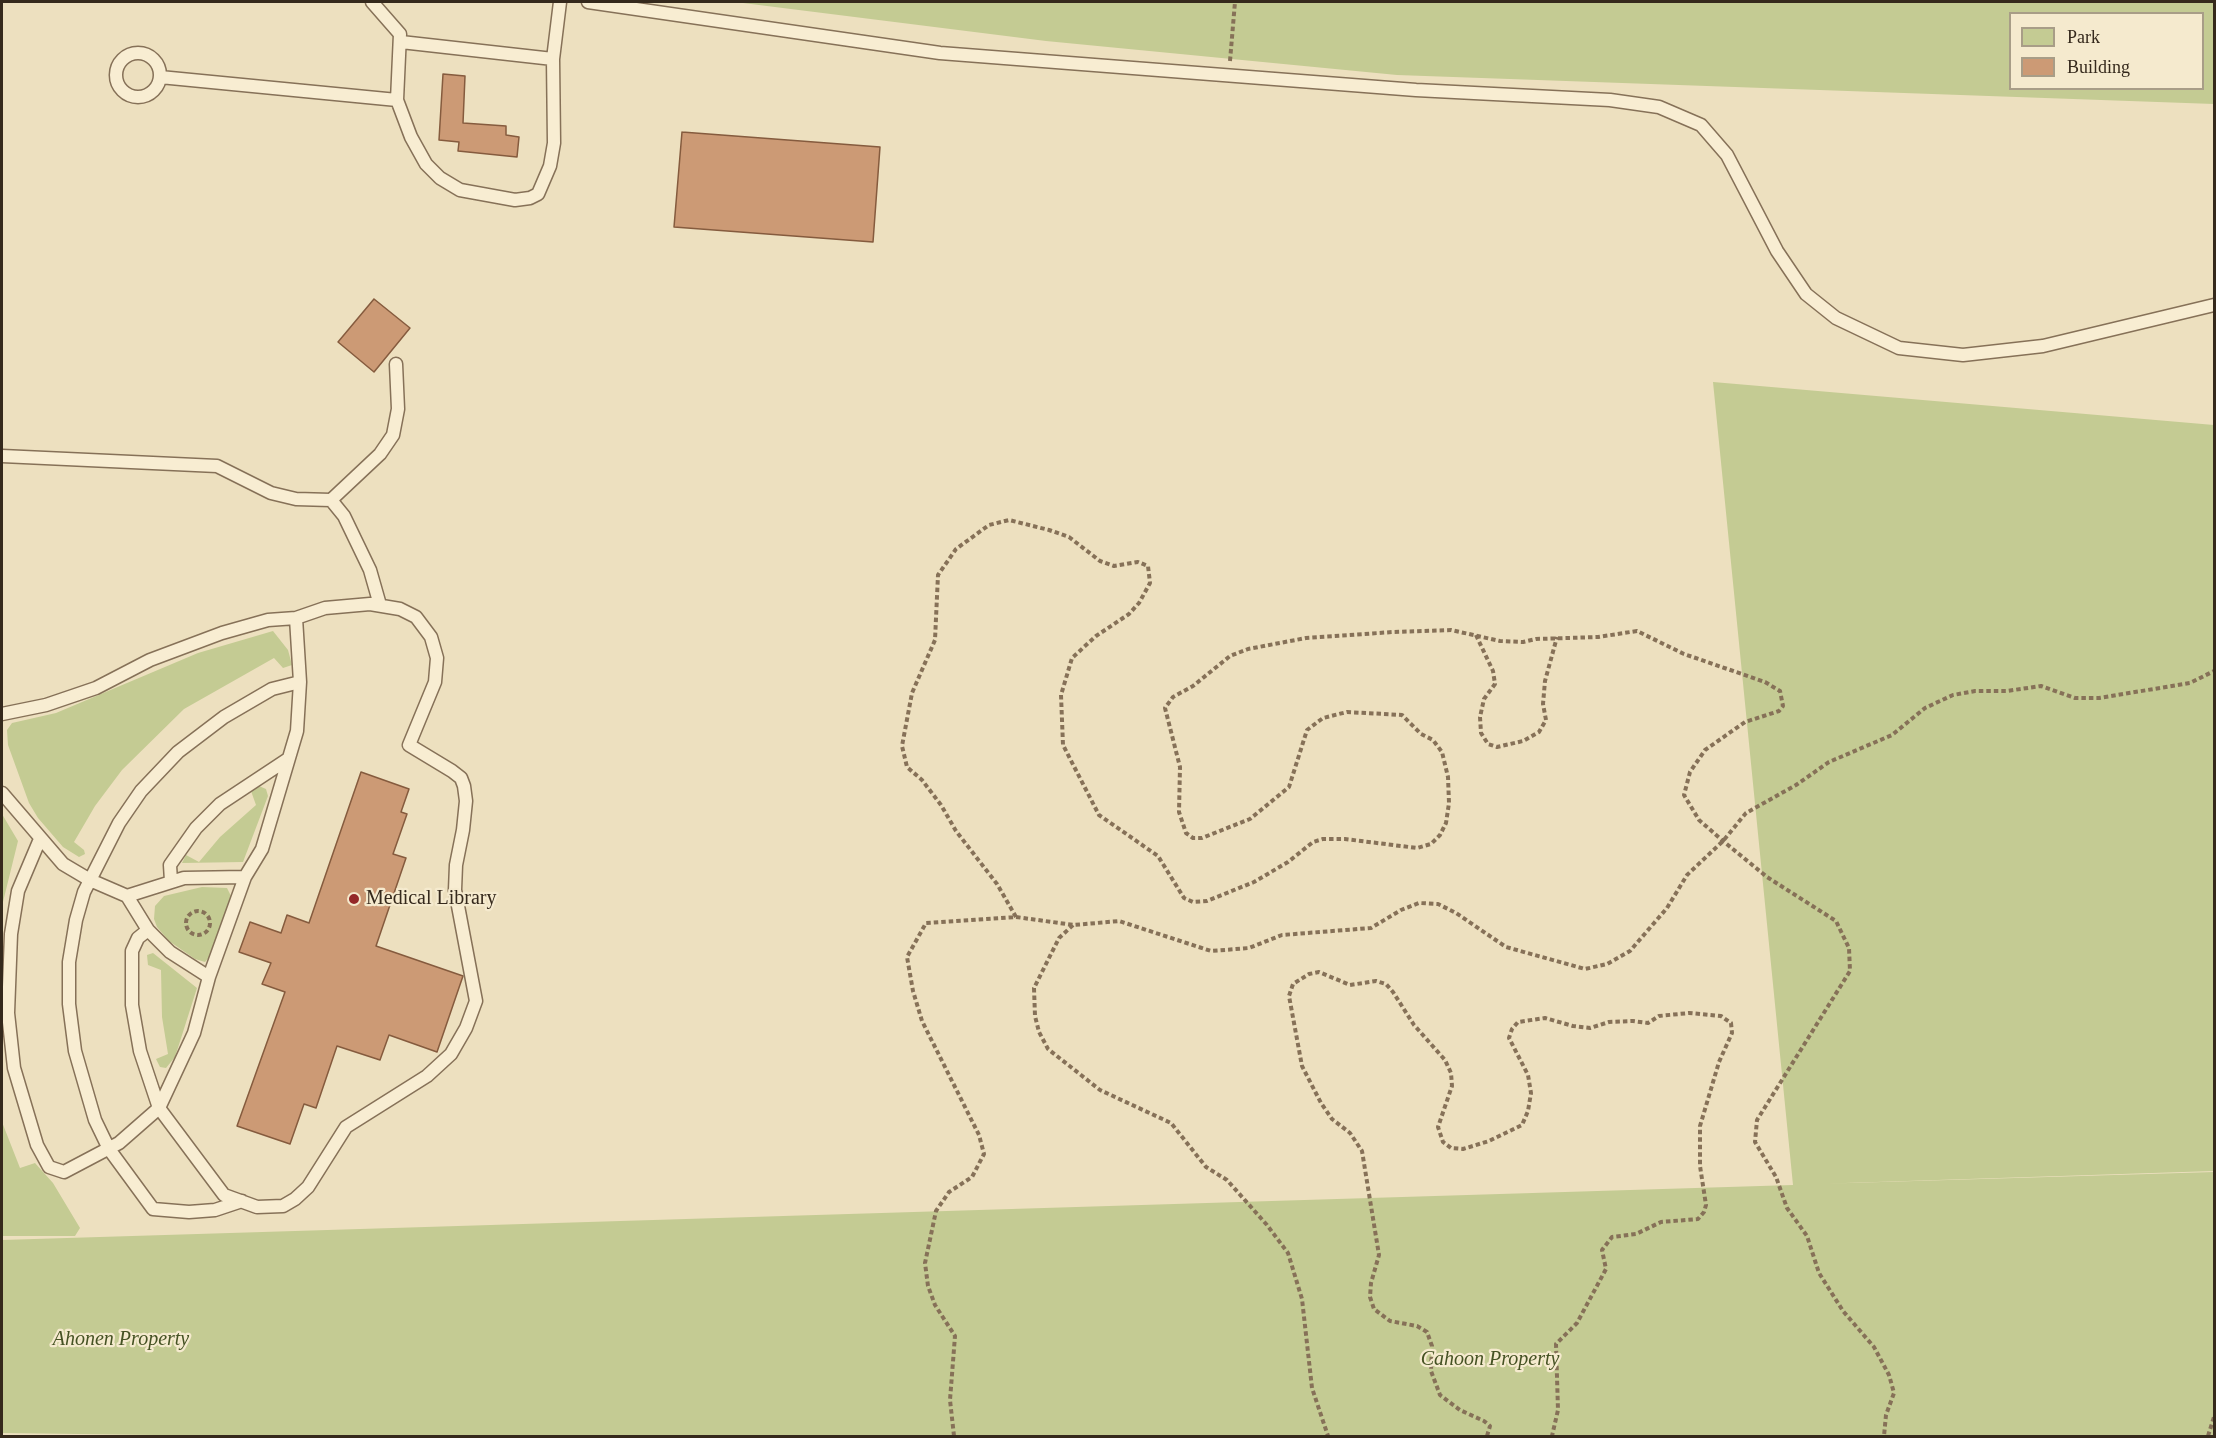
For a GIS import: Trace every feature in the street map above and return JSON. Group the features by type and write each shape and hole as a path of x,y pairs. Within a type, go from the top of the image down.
{"lane":[{"path":"372,2 400,34 397,100 411,137 426,164 440,178 460,190 515,200 530,198 538,194 550,166 555,103 553,59 560,2"},
{"path":"588,2 940,53 1416,90 1610,100 1659,107 1701,126 1727,154 1777,251 1806,294 1836,318 1899,348 1963,356 2043,346 2214,305"},
{"path":"400,42 553,59"},
{"path":"160,77 397,100"},
{"path":"2,456 217,466 272,493 296,499 331,500 381,454 393,435 398,409 396,364"},
{"path":"331,500 344,516 370,570 380,605"},
{"path":"2,714 45,705 96,688 150,660 222,633 268,620 296,618 325,608 380,605 400,609 416,617 431,637 437,658 435,682 409,745 452,771 461,778 464,786 464,820 455,890 476,1001 466,1028 452,1054 427,1076 346,1127 308,1187 295,1199 272,1208 224,1195 159,1108 140,1051 132,1005 132,951 138,938 148,930"},
{"path":"40,839 18,891 11,934 8,1012 14,1068 37,1145 50,1167 64,1172 109,1149 131,1134 159,1108 194,1033 209,976 245,877 262,849 299,719 300,682 296,618"},
{"path":"242,1201 215,1210 189,1212 153,1209 109,1149 86,1093 75,1051 69,1004 69,962 76,920 90,880 126,811 162,767 242,704 272,689 300,682"},
{"path":"171,881 170,865 196,828 220,804 288,759"},
{"path":"2,793 63,864 90,880 127,896 184,878 245,877"},
{"path":"127,896 148,930 170,952 209,976"}],"path":[{"path":"1229,75 1235,2"},
{"path":"1016,917 997,884 956,831 941,805 922,780 907,766 902,746 912,693 934,640 938,575 956,549 989,525 1010,520 1049,530 1069,537 1100,561 1114,566 1138,562 1148,566 1150,583 1139,603 1129,614 1096,636 1072,658 1061,695 1063,745 1099,815 1158,856 1184,898 1193,902 1207,901 1254,882 1288,862 1305,847 1323,839 1417,848 1431,844 1440,836 1446,823 1449,803 1448,777 1442,752 1433,740 1421,734 1402,715 1347,712 1323,718 1307,730 1289,787 1250,819 1232,828 1193,838 1182,826 1179,812 1180,767 1165,708 1173,697 1193,686 1230,656 1275,642 1451,630 1522,642 1557,637 1598,637 1637,632 1684,654 1765,682 1780,691 1783,706 1779,711 1745,722 1705,750 1690,772 1684,795 1690,809 1723,841 1767,877 1836,921 1849,948 1850,971 1757,1120 1755,1142 1776,1177 1787,1208 1807,1236 1819,1273 1844,1311 1874,1347 1889,1375 1894,1394 1886,1414 1884,1437"},
{"path":"1476,635 1493,671 1495,684 1484,699 1480,717 1481,733 1488,744 1497,747 1523,741 1539,732 1546,720 1543,704 1545,681 1557,637"},
{"path":"954,1437 950,1401 955,1336 935,1305 925,1263 936,1211 949,1192 972,1177 984,1154 979,1134 922,1021 907,957 926,923 1016,917 1074,925 1119,921 1211,951 1249,948 1282,935 1371,928 1401,910 1419,903 1438,904 1456,913 1506,947 1585,969 1607,964 1630,951 1667,908 1688,875 1723,841 1746,813 1796,785 1829,762 1892,735 1925,708 1953,695 2041,686 2075,698 2099,698 2190,683 2214,671"},
{"path":"194,911 202,911 208,916 210,923 205,933 197,935 187,928 186,920 194,911"},
{"path":"1074,925 1059,938 1034,988 1035,1016 1039,1032 1048,1049 1100,1090 1171,1123 1206,1167 1227,1180 1267,1225 1288,1253 1302,1299 1312,1388 1328,1437"},
{"path":"1487,1437 1490,1426 1460,1410 1440,1395 1431,1371 1432,1346 1427,1332 1417,1326 1382,1317 1374,1309 1370,1297 1371,1284 1379,1255 1362,1151 1350,1133 1332,1119 1302,1066 1289,996 1293,984 1309,974 1319,972 1350,985 1376,981 1386,984 1393,992 1414,1025 1445,1060 1450,1073 1452,1086 1438,1127 1443,1142 1451,1148 1462,1149 1489,1141 1522,1125 1528,1111 1531,1093 1528,1075 1509,1038 1518,1022 1545,1018 1590,1028 1609,1022 1648,1023 1659,1016 1689,1013 1721,1016 1731,1023 1732,1033 1719,1062 1700,1126 1700,1166 1706,1205 1704,1212 1698,1218 1661,1222 1636,1234 1612,1237 1602,1250 1606,1269 1577,1323 1556,1344 1558,1410 1552,1437"},
{"path":"2208,1437 2214,1417"}],"green space":[{"path":"735,2 2214,2 2214,104 1397,75 1046,41"},
{"path":"1713,382 2214,425 2214,1171 1815,1184 2214,1172 2214,1436 231,1436 2,1433 2,1240 1793,1185"},
{"path":"273,631 288,650 292,665 283,668 274,658 184,709 122,770 95,806 74,842 84,850 85,854 79,857 63,847 38,818 29,803 8,745 7,730 12,723 56,713 198,653"},
{"path":"259,786 266,789 268,796 243,862 182,863 186,855 199,862 220,837 256,805 251,791"},
{"path":"2,814 18,841 2,906"},
{"path":"202,887 227,888 231,896 212,954 205,962 195,959 169,941 157,927 154,919 155,906 164,896"},
{"path":"153,953 197,988 175,1057 166,1068 160,1067 156,1059 168,1054 162,1017 161,970 148,965 147,955"},
{"path":"2,1122 20,1168 35,1163 53,1183 80,1228 75,1236 2,1236"}],"building":[{"path":"443,74 465,76 463,123 506,126 506,135 519,137 517,157 458,151 459,142 439,140"},
{"path":"682,132 880,147 873,242 674,227"},
{"path":"374,299 410,328 374,372 338,342"},
{"path":"361,772 409,789 401,812 407,814 393,854 406,858 376,946 463,976 437,1052 389,1035 380,1060 337,1046 316,1108 304,1104 290,1144 237,1126 285,992 262,984 271,963 239,952 250,922 281,933 287,915 309,923"}],"place":[{"name":"Medical Library","path":"354,899"}],"park label":[{"name":"Ahonen Property","path":"121,1340"},
{"name":"Cahoon Property","path":"1490,1360"}]}
